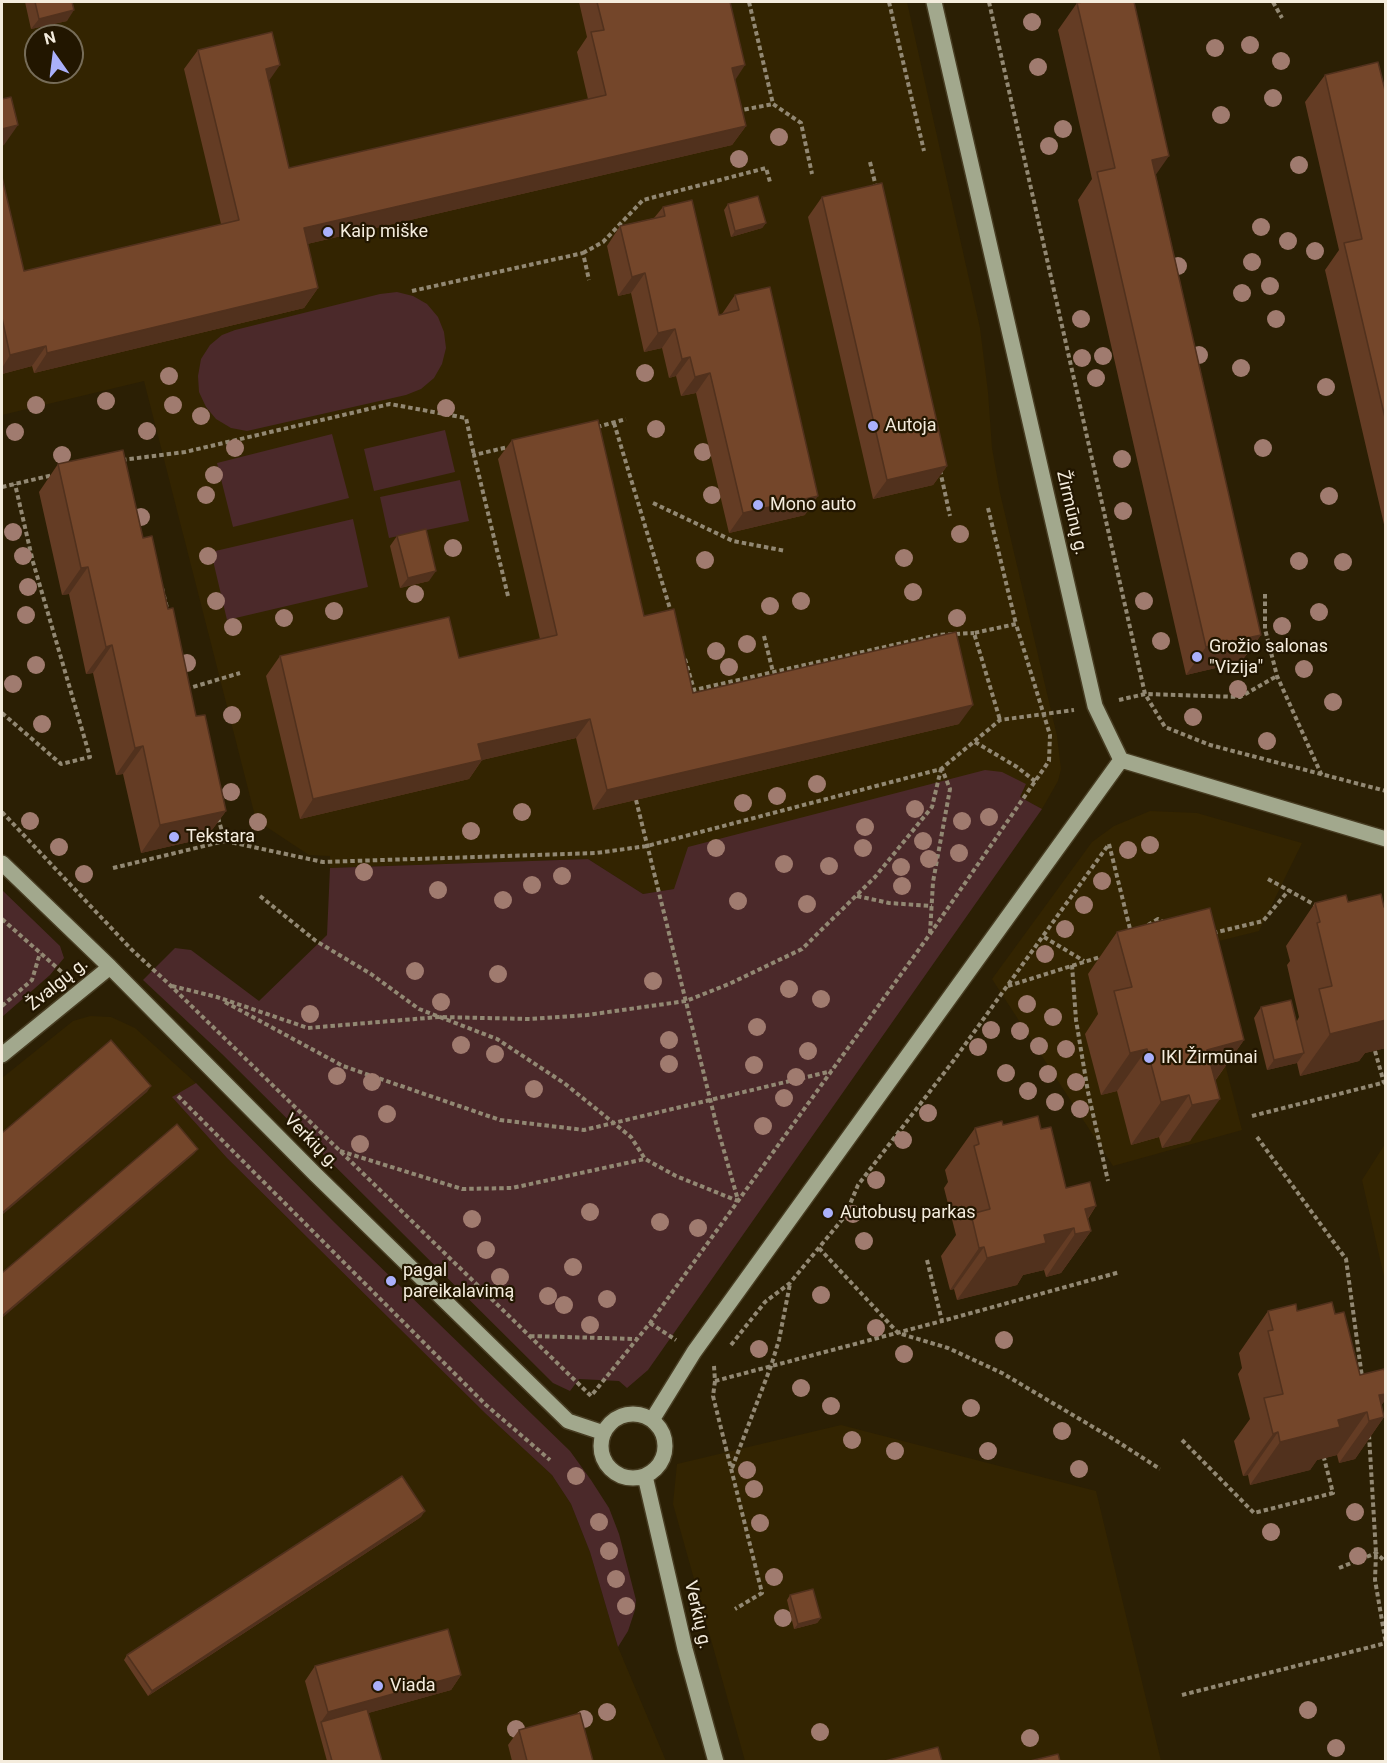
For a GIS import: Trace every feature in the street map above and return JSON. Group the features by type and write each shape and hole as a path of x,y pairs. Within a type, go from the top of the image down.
{"main road":[{"name":"Žirmūnų g.","path":"934,2 1095,706 1122,760"},
{"path":"652,1420 694,1352 1122,760 1386,839"},
{"name":"Verkių g.","path":"2,863 568,1421 604,1433"},
{"name":"Žvalgų g.","path":"2,1055 110,967"},
{"path":"630,1414 641,1415 652,1420 660,1428 664,1439 665,1450 662,1461 655,1470 634,1479 614,1472 606,1464 601,1444 610,1424 619,1417 630,1414"},
{"name":"Verkių g.","path":"645,1476 685,1649 716,1761"}],"path":[{"path":"749,2 773,104 801,123 812,174"},
{"path":"889,2 924,151"},
{"path":"989,2 1145,693 1165,727 1210,745 1386,791"},
{"path":"1273,2 1282,18"},
{"path":"734,111 773,104"},
{"path":"870,162 878,196"},
{"path":"412,291 583,253 603,242 643,200 766,168 770,183"},
{"path":"583,253 589,280"},
{"path":"116,461 185,452 390,404 466,418 508,596"},
{"path":"591,428 626,419"},
{"path":"614,423 674,623"},
{"path":"474,455 509,447"},
{"path":"937,459 950,516"},
{"path":"2,487 61,473"},
{"path":"2,713 61,764 90,757 33,562 15,484"},
{"path":"653,503 733,541 786,551"},
{"path":"2,812 131,949 591,1396 650,1323 832,1071 1049,761 1050,735 1016,624 988,508"},
{"path":"158,580 163,590 170,622"},
{"path":"1265,594 1265,629 1277,676 1322,776"},
{"path":"684,656 694,690 938,635 974,633 1016,624"},
{"path":"974,633 1000,720"},
{"path":"764,636 773,672"},
{"path":"185,689 240,673"},
{"path":"113,868 225,842 323,862 596,853 647,846 941,769 1000,720 1095,706 1145,693 1240,697 1277,676"},
{"path":"183,679 188,701"},
{"path":"975,742 1017,767 1036,782"},
{"path":"930,934 933,882 950,789 941,769"},
{"path":"171,986 217,997 308,1028 439,1017 530,1019 587,1015 686,1001 729,984 802,949 875,877 933,807 941,769"},
{"path":"636,800 738,1201"},
{"path":"216,813 225,842"},
{"path":"729,1348 765,1302 790,1283 844,1216 858,1185 954,1060 1109,844 1132,937 1158,919 1166,924"},
{"path":"1268,879 1319,907"},
{"path":"1212,933 1263,921 1289,890"},
{"path":"856,895 889,903 932,906"},
{"path":"260,896 316,941 371,974 419,1009 497,1039 564,1083 631,1137 645,1159 676,1176 738,1201"},
{"path":"2,919 81,990"},
{"path":"1044,937 1084,962"},
{"path":"1007,986 1100,957 1108,952"},
{"path":"2,1006 32,980 40,953"},
{"path":"1100,957 1101,963"},
{"path":"1072,965 1076,1020 1088,1092 1108,1181"},
{"path":"217,997 343,1066 500,1120 585,1130 832,1071"},
{"path":"1252,1116 1385,1083 1375,1051"},
{"path":"178,1096 486,1405 550,1460"},
{"path":"1257,1137 1346,1259 1362,1382"},
{"path":"339,1151 462,1189 512,1188 645,1159"},
{"path":"819,1248 898,1333 948,1348 1002,1373 1160,1469"},
{"path":"927,1260 942,1321"},
{"path":"715,1380 1120,1272"},
{"path":"732,1468 771,1366 779,1340 790,1283"},
{"path":"650,1323 714,1366"},
{"path":"529,1336 637,1339"},
{"path":"722,1357 714,1366 713,1396 762,1593 735,1610"},
{"path":"1182,1695 1386,1643 1375,1580 1376,1553 1368,1426"},
{"path":"1182,1440 1254,1513 1334,1493 1324,1458"},
{"path":"1376,1553 1386,1562"},
{"path":"1339,1568 1376,1553"}],"shaded area":[{"path":"2,2 907,2 980,328 992,448 1000,493 1057,736 1061,769 1058,781 1042,809 1020,797 1026,784 674,889 643,894 588,859 330,868 330,856 309,855 256,820 144,381 2,415"},
{"path":"397,292 413,296 427,304 438,317 444,332 446,348 442,364 434,378 421,389 406,395 247,431 231,428 216,419 206,407 199,392 198,376 201,359 210,345 222,335 380,294"},
{"path":"445,430 455,472 374,491 364,449"},
{"path":"332,434 349,498 233,527 217,463"},
{"path":"460,480 469,521 389,538 380,497"},
{"path":"353,519 368,587 227,620 211,552"},
{"path":"985,770 1002,772 1026,784 1020,797 1042,809 648,1370 627,1388 619,1381 579,1379 570,1391 553,1383 222,1054 143,980 175,948 191,950 259,1001 327,935 330,868 588,859 643,894 674,889 688,847"},
{"path":"1150,811 1197,813 1302,843 1259,931 1195,947 1242,1130 1113,1166 992,979 1092,842 1114,826"},
{"path":"2,890 60,946 64,958 50,975 2,1017"},
{"path":"90,1016 111,1017 135,1028 196,1083 173,1098 227,1158 486,1414 552,1475 571,1504 590,1552 618,1647 666,1761 2,1762 2,1078 73,1021"},
{"path":"196,1083 334,1222 570,1451 609,1508 619,1534 636,1600 628,1631 618,1647 590,1552 571,1504 552,1475 486,1414 227,1158 172,1097"},
{"path":"1385,1144 1385,1281 1362,1180"},
{"path":"841,1425 1096,1491 1161,1761 745,1761 673,1504 677,1464"}],"building":[{"path":"35,2 72,2 74,10 39,19"},
{"path":"597,2 730,2 745,65 732,68 746,126 304,228 318,288 47,353 46,346 10,355 2,318 2,177 24,271 239,220 198,50 272,32 280,65 266,69 289,168 606,95 591,32 604,30"},
{"path":"1134,2 1169,156 1152,160 1261,635 1206,647 1097,172 1115,168 1077,3"},
{"path":"1378,62 1386,94 1386,422 1344,243 1362,239 1325,75"},
{"path":"11,97 18,125 2,129 2,99"},
{"path":"882,183 947,466 887,480 822,197"},
{"path":"758,196 766,223 735,231 728,204"},
{"path":"692,200 719,315 739,310 735,295 770,287 818,496 743,513 710,373 695,377 690,357 682,359 675,329 658,333 645,273 632,277 620,226 665,216 663,207"},
{"path":"598,420 644,616 674,609 693,693 956,632 973,705 607,790 590,719 478,744 482,760 313,799 280,656 449,617 459,658 557,635 512,440"},
{"path":"123,450 143,538 152,536 168,609 173,608 196,716 205,715 226,811 160,825 143,746 135,748 112,645 106,647 88,567 81,568 58,464"},
{"path":"426,529 436,571 408,578 397,536"},
{"path":"1381,894 1384,907 1386,906 1386,1020 1330,1034 1319,989 1332,986 1317,923 1320,922 1315,903 1346,895 1348,902"},
{"path":"1210,908 1244,1040 1207,1050 1220,1099 1192,1105 1189,1095 1161,1102 1147,1049 1130,1053 1114,991 1132,987 1117,932"},
{"path":"1291,1000 1304,1053 1274,1060 1261,1007"},
{"path":"111,1040 151,1086 2,1213 2,1133"},
{"path":"1038,1116 1041,1129 1051,1127 1066,1188 1090,1182 1096,1206 1085,1209 1091,1231 1075,1234 1074,1228 1044,1235 1046,1243 987,1258 984,1247 979,1248 971,1214 990,1209 974,1146 979,1144 975,1128 1002,1121 1003,1125"},
{"path":"177,1124 198,1149 2,1316 2,1273"},
{"path":"1332,1302 1335,1314 1344,1312 1360,1375 1384,1369 1386,1394 1379,1395 1384,1417 1369,1421 1367,1412 1338,1420 1340,1427 1280,1442 1278,1432 1273,1434 1264,1398 1283,1394 1268,1331 1273,1330 1268,1311 1296,1304 1297,1311"},
{"path":"402,1476 425,1511 152,1691 127,1655"},
{"path":"813,1589 821,1618 798,1624 790,1595"},
{"name":"Viada","path":"448,1629 461,1675 328,1712 315,1666"},
{"path":"367,1709 382,1761 332,1761 321,1722"},
{"path":"580,1713 593,1761 527,1761 519,1730"},
{"path":"938,1747 942,1761 885,1761"},
{"path":"1058,1754 1060,1761 1030,1761"}],"place":[{"name":"Kaip miške","path":"328,232"},
{"name":"Autoja","path":"873,426"},
{"name":"Mono auto","path":"758,505"},
{"name":"Grožio salonas \"Vizija\"","path":"1197,657"},
{"name":"Tekstara","path":"174,837"},
{"name":"IKI Žirmūnai","path":"1149,1058"},
{"name":"Autobusų parkas","path":"828,1213"},
{"name":"pagal pareikalavimą","path":"391,1281"},
{"name":"Viada","path":"378,1686"}]}
